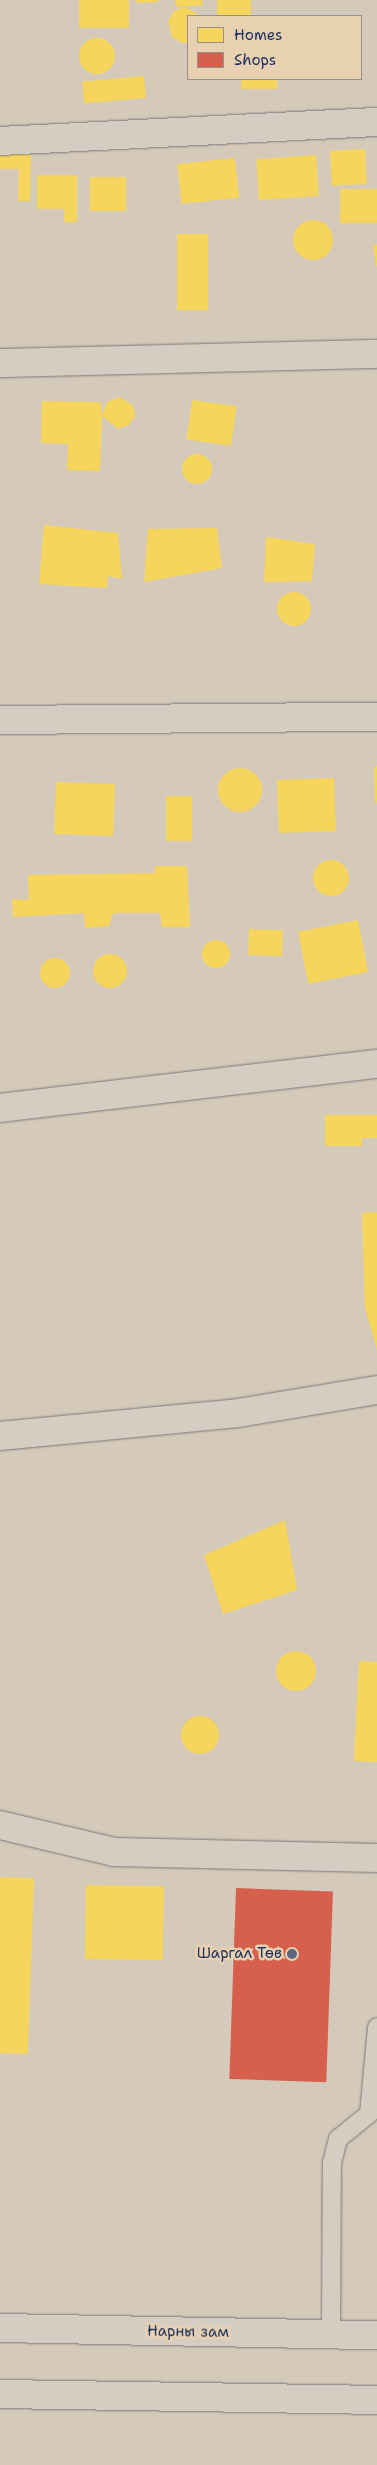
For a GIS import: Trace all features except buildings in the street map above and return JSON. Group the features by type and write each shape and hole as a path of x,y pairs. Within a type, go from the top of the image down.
{"street":[{"path":"0,140 377,122"},
{"path":"0,362 377,354"},
{"path":"0,720 377,717"},
{"path":"0,1108 377,1064"},
{"path":"0,1436 238,1413 377,1390"},
{"path":"0,1825 114,1852 377,1858"},
{"name":"Нарны зам","path":"0,2328 377,2335"},
{"path":"0,2394 377,2400"}],"lane":[{"path":"331,2334 332,2163 338,2139 369,2114 377,2026"}],"place":[{"name":"Шаргал Төв","path":"292,1954"}]}
